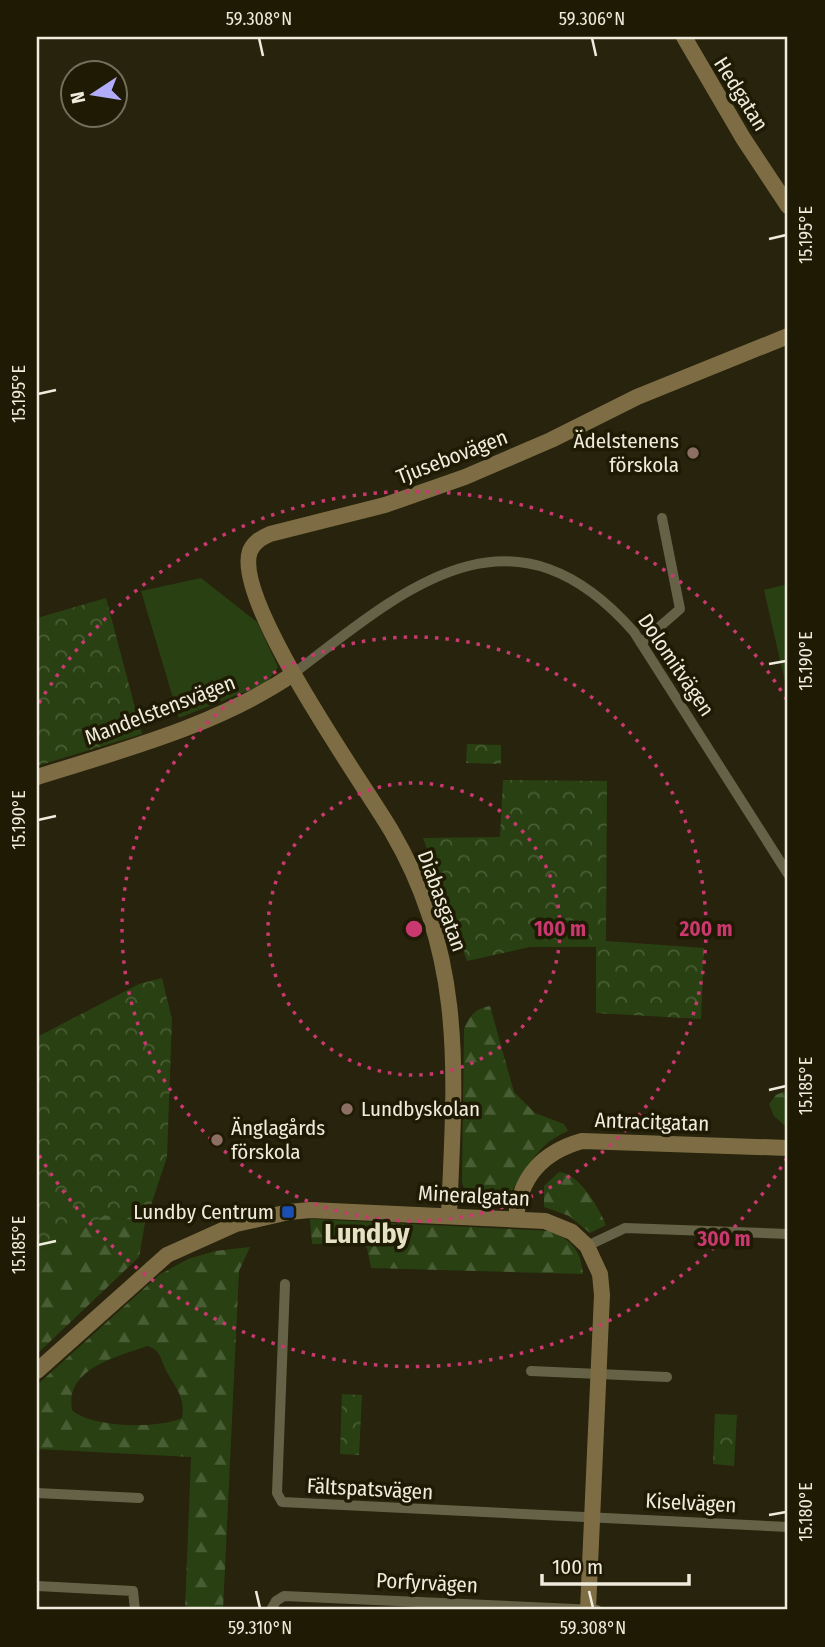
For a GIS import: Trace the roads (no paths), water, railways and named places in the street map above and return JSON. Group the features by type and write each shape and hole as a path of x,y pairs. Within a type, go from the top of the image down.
{"street":[{"name":"Hedgatan","path":"684,37 736,127 788,206"},
{"name":"Tjusebovägen","path":"293,674 265,616 251,576 250,552 259,539 385,505 465,477 660,387 788,336"},
{"path":"641,643 680,609 662,518"},
{"name":"Dolomitvägen","path":"293,674 423,581 464,566 489,563 538,566 580,584 605,601 641,643 788,874"},
{"name":"Mandelstensvägen","path":"37,777 199,722 272,689 293,674"},
{"name":"Diabasgatan","path":"293,674 393,834 413,875 440,946 454,1045 449,1214"},
{"name":"Antracitgatan","path":"516,1217 520,1194 534,1167 557,1149 582,1140 788,1148"},
{"name":"Mineralgatan","path":"37,1371 167,1255 236,1224 310,1210 516,1217 559,1225 587,1246"},
{"path":"588,1610 602,1295 600,1274 587,1246 625,1228 788,1234"},
{"name":"Fältspatsvägen","path":"285,1284 277,1480 277,1493 282,1502 592,1518"},
{"path":"531,1371 667,1377"},
{"path":"37,1493 139,1498"},
{"name":"Kiselvägen","path":"592,1518 788,1527"},
{"path":"37,1586 133,1591 135,1610"},
{"name":"Porfyrvägen","path":"271,1610 275,1601 284,1596 597,1610"}],"place":[{"name":"Ädelstenens förskola","path":"693,453"},
{"name":"Lundbyskolan","path":"347,1109"},
{"name":"Änglagårds förskola","path":"217,1140"},
{"name":"Lundby Centrum","path":"288,1212"}],"district":[{"name":"Lundby","path":"367,1233"}]}
